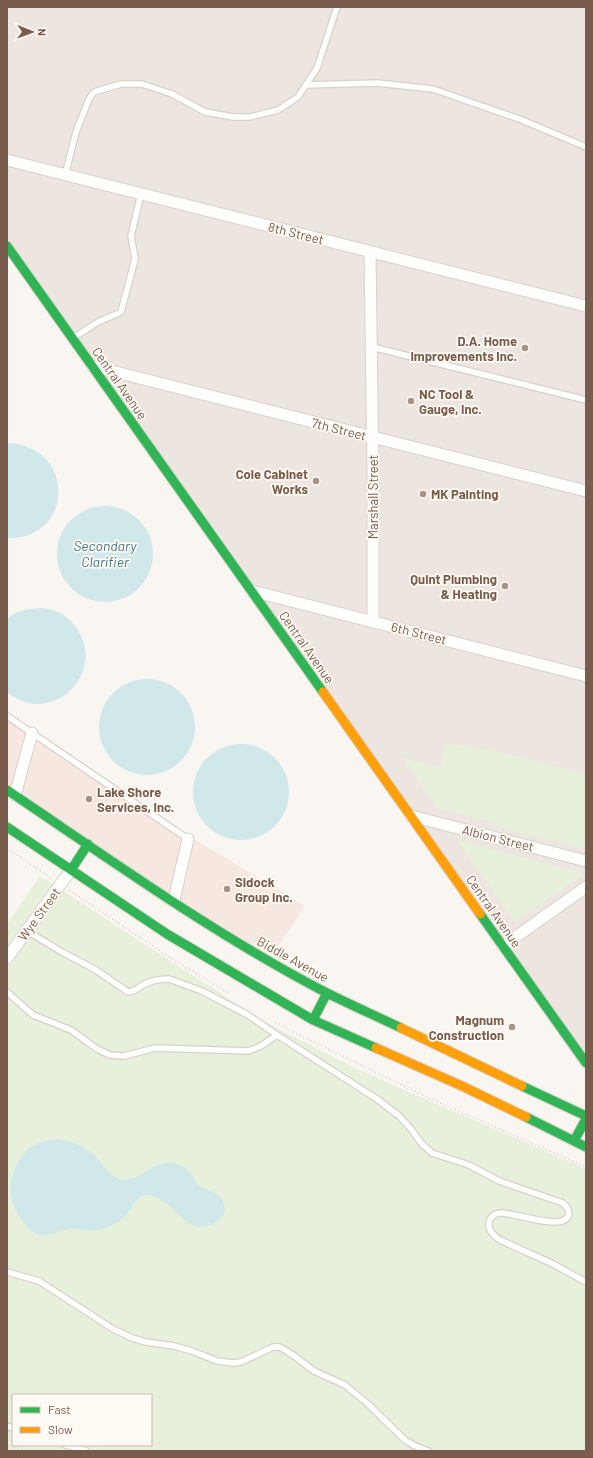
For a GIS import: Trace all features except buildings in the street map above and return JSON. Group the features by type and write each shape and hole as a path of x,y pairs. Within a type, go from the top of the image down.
{"main road":[{"name":"Central Avenue","path":"7,246 586,1063"},
{"name":"Biddle Avenue","path":"11,792 250,949 327,993 586,1117"},
{"path":"7,827 167,934 313,1020 462,1086 586,1147"},
{"path":"71,870 88,844"},
{"path":"313,1020 327,993"},
{"path":"574,1141 586,1117"}],"street":[{"name":"8th Street","path":"7,160 586,306"},
{"name":"Marshall Street","path":"370,252 373,437 372,622"},
{"name":"7th Street","path":"92,366 586,491"},
{"name":"6th Street","path":"252,591 586,676"},
{"path":"11,792 32,733"},
{"name":"Albion Street","path":"411,816 586,861"},
{"path":"174,900 188,839"},
{"name":"Wye Street","path":"7,958 71,870"},
{"path":"503,946 586,887"}],"lane":[{"path":"65,175 76,132 89,99 94,92 120,84 142,84 172,94 205,112 233,117 250,117 278,110 298,97 317,68 337,7"},
{"path":"306,85 377,83 433,89 522,120 586,146"},
{"path":"72,338 98,322 121,312 135,259 131,236 141,194"},
{"path":"372,347 586,400"},
{"path":"7,716 188,839"},
{"path":"27,931 96,970 128,992 136,990 148,982 169,979 202,991 220,1000 267,1028 390,1108 411,1129 427,1150 432,1153 469,1165 499,1181 563,1203 569,1214 567,1219 564,1221 544,1221 506,1213 499,1213 490,1218 489,1228 494,1236 500,1240 553,1264 586,1282"},
{"path":"7,992 33,1015 71,1030 97,1049 110,1055 124,1056 155,1048 248,1052 277,1035"},
{"path":"267,1028 270,1035 267,1042"},
{"path":"267,1042 279,1038 287,1041"},
{"path":"7,1272 39,1282 113,1329 132,1338 146,1342 178,1347 217,1361 233,1363 242,1362 273,1347 280,1347 314,1371 345,1385 369,1405 405,1440 428,1451"},
{"path":"69,1446 86,1451"}],"path":[{"path":"12,1446 25,1451"}],"shaded area":[{"path":"7,7 586,7 586,1063 7,246"},
{"path":"7,716 191,837 305,906 269,960 7,790"}],"green space":[{"path":"445,743 492,750 586,774 586,849 496,827 496,823 437,808 402,758 440,768"},
{"path":"457,840 582,873 581,876 515,922"},
{"path":"40,876 263,1021 359,1070 586,1169 586,1451 7,1451 7,924"}],"water":[{"name":"Secondary Clarifier","path":"7,443 30,448 46,460 56,475 58,493 55,510 45,525 29,535 7,538"},
{"name":"Secondary Clarifier","path":"105,506 123,510 132,514 139,520 145,527 149,536 153,554 149,572 145,581 139,588 132,594 123,598 105,602 87,598 78,594 71,588 65,581 61,572 57,554 61,536 65,527 71,520 78,514 87,510"},
{"path":"41,608 59,612 67,617 75,626 84,644 85,661 80,677 71,690 57,700 41,704 24,702 7,692 7,619 19,612"},
{"path":"147,679 165,683 174,687 181,693 187,700 191,709 195,727 191,745 187,754 181,761 174,767 165,771 147,775 129,771 120,767 113,761 107,754 103,745 99,727 103,709 107,700 113,693 120,687 129,683"},
{"path":"241,744 259,748 268,752 275,758 281,765 285,774 289,792 285,810 281,819 275,826 268,832 259,836 241,840 223,836 214,832 207,826 201,819 197,810 193,792 197,774 201,765 207,758 214,752 223,748"},
{"path":"58,1139 77,1144 89,1151 112,1175 119,1179 126,1180 138,1176 163,1163 180,1165 191,1173 200,1187 215,1193 221,1198 225,1210 224,1214 213,1224 203,1227 195,1226 179,1216 165,1202 157,1197 148,1195 140,1197 124,1217 106,1228 98,1230 70,1229 49,1235 36,1234 31,1231 15,1209 11,1194 11,1181 16,1166 30,1148 49,1140"}],"traffic: fast":[{"path":"7,246 323,692"},
{"path":"7,790 124,870 244,947 327,993 401,1028"},
{"path":"7,827 167,934 313,1020 376,1048"},
{"path":"71,870 88,844"},
{"path":"480,914 586,1063"},
{"path":"313,1020 327,993"},
{"path":"522,1086 586,1116"},
{"path":"526,1117 586,1147"},
{"path":"574,1141 586,1119"}],"traffic: slow":[{"path":"323,692 480,914"},
{"path":"401,1028 522,1086"},
{"path":"376,1048 462,1086 526,1117"}],"place":[{"name":"D.A. Home Improvements Inc.","path":"525,348"},
{"name":"NC Tool & Gauge, Inc.","path":"411,401"},
{"name":"Cole Cabinet Works","path":"316,481"},
{"name":"MK Painting","path":"423,494"},
{"name":"Quint Plumbing & Heating","path":"505,586"},
{"name":"Lake Shore Services, Inc.","path":"89,799"},
{"name":"Sidock Group Inc.","path":"227,889"},
{"name":"Magnum Construction","path":"512,1027"}]}
